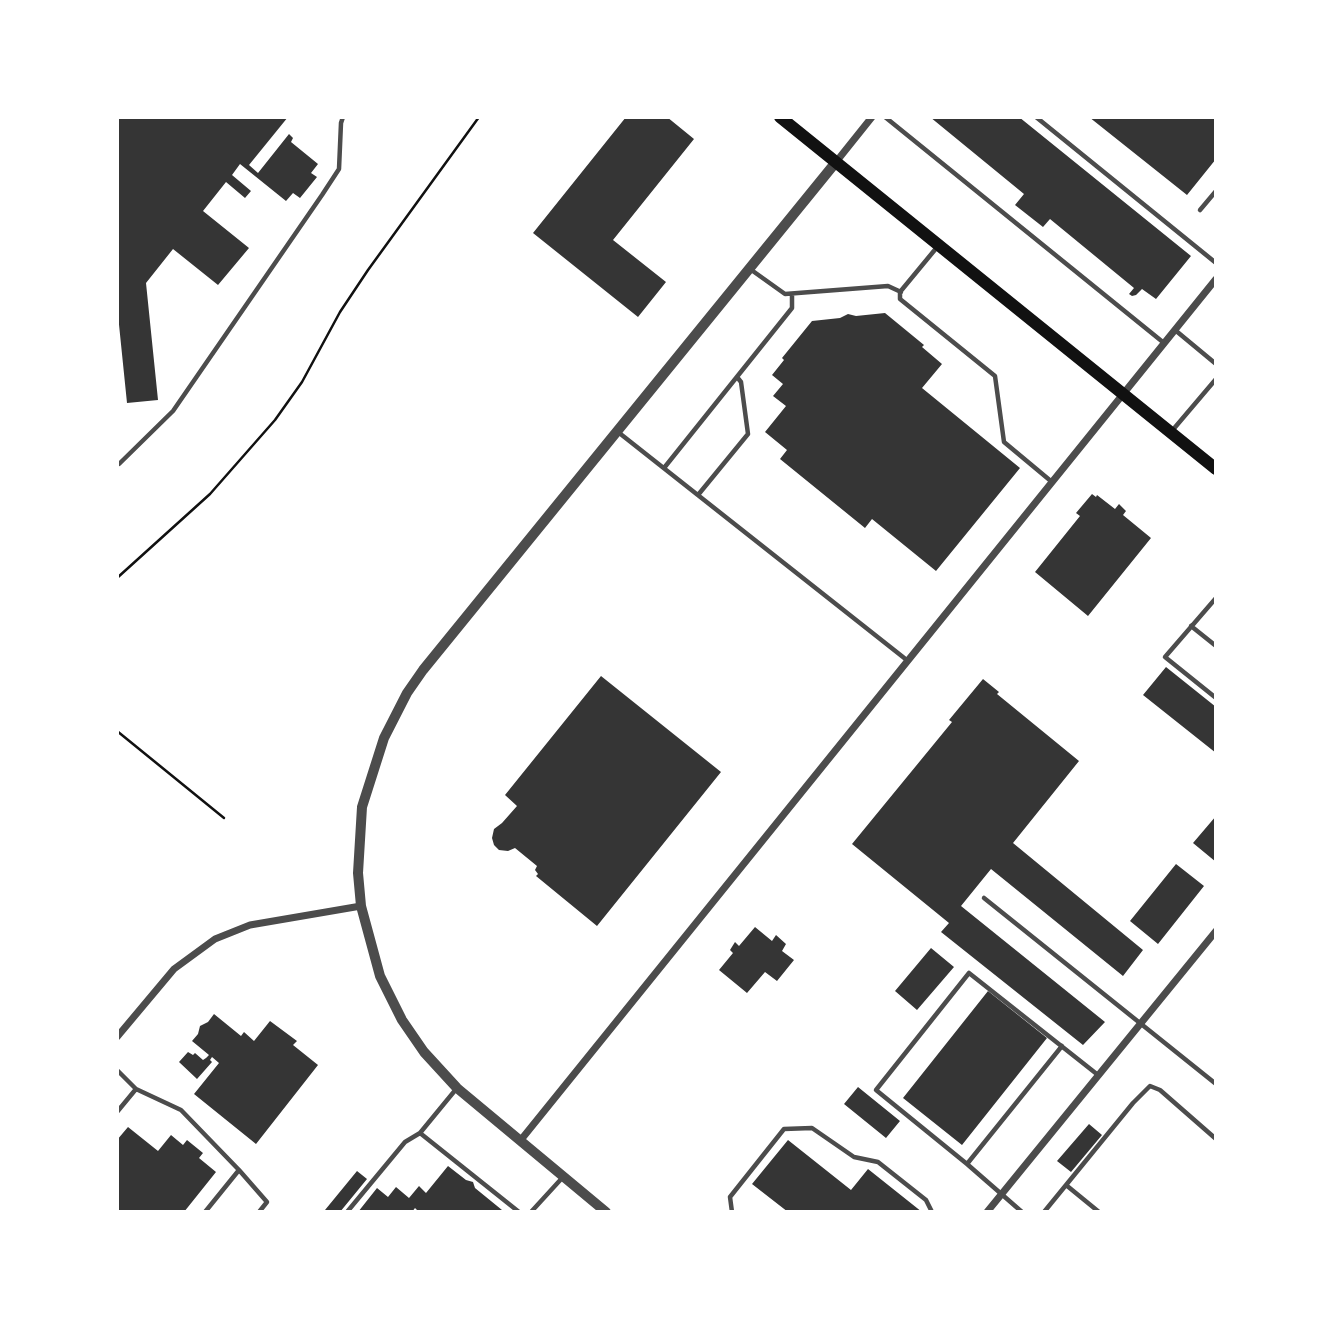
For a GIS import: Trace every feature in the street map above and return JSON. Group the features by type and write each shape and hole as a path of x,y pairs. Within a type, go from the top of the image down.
{"main road":[{"path":"780,117 1216,469"}],"street":[{"path":"606,1212 457,1088 424,1052 393,1005 374,960 361,906 358,882 362,807 376,760 395,715 423,670 872,117"},
{"path":"520,1141 1216,279"},
{"path":"117,1037 174,969 215,939 250,925 361,906"},
{"path":"987,1212 1216,931"}],"lane":[{"path":"117,463 173,411 339,169 343,117"},
{"path":"885,117 1164,343"},
{"path":"1036,117 1216,263"},
{"path":"1200,210 1216,191"},
{"path":"939,245 899,296 903,303 995,376 1004,442 1052,482"},
{"path":"750,269 780,293 792,295 888,286 901,292"},
{"path":"664,468 792,308 792,295"},
{"path":"1175,330 1216,364"},
{"path":"698,495 748,434 741,382 737,377"},
{"path":"1171,433 1216,379"},
{"path":"618,431 908,661"},
{"path":"1216,598 1165,657 1216,698"},
{"path":"1191,626 1216,646"},
{"path":"984,898 1216,1084"},
{"path":"1022,1212 876,1090 970,972 1099,1076"},
{"path":"967,1164 1062,1046"},
{"path":"117,1070 136,1089 181,1110 267,1202 260,1212"},
{"path":"1044,1212 1150,1086 1160,1090 1216,1139"},
{"path":"347,1212 405,1142 420,1133 457,1088"},
{"path":"117,1112 136,1089"},
{"path":"732,1212 730,1197 784,1129 812,1128 854,1157 878,1162 926,1200 932,1212"},
{"path":"420,1133 519,1212"},
{"path":"205,1212 239,1170"},
{"path":"531,1212 563,1177"},
{"path":"1066,1185 1099,1212"}],"path":[{"path":"117,578 210,494 275,419 302,382 340,312 480,117"},
{"path":"117,731 224,818"}],"building":[{"path":"117,117 288,117 249,165 258,173 289,134 293,138 291,142 318,164 311,173 317,177 300,198 293,193 286,201 240,164 232,175 251,191 245,198 226,182 203,211 249,248 218,285 173,249 146,283 158,400 127,403 117,305"},
{"path":"626,117 667,117 694,139 613,240 666,282 638,317 533,233"},
{"path":"930,117 1019,117 1191,256 1156,299 1142,289 1132,296 1129,294 1134,288 1050,219 1043,227 1015,205 1024,194"},
{"path":"1089,117 1216,117 1216,159 1187,195"},
{"path":"885,313 924,345 922,347 942,364 922,388 1020,468 936,571 872,519 865,528 780,459 787,450 765,432 786,406 773,396 783,384 772,375 812,321 840,318 848,314 856,316"},
{"path":"1092,494 1115,509 1119,504 1126,511 1123,515 1151,538 1088,616 1035,572 1080,516 1076,513"},
{"path":"1166,667 1216,707 1216,753 1143,695"},
{"path":"601,676 721,772 597,926 536,876 537,866 515,848 508,851 499,850 492,838 494,829 517,806 505,795"},
{"path":"983,679 999,692 997,694 1079,761 1013,843 1143,950 1123,976 991,869 961,906 1105,1022 1083,1045 941,932 949,923 852,844 952,722 949,720"},
{"path":"1216,816 1216,862 1193,843"},
{"path":"1176,864 1204,886 1158,944 1130,921"},
{"path":"755,927 772,941 776,935 786,944 782,951 794,960 777,981 765,972 747,993 719,970 733,953 730,950 735,942 739,946"},
{"path":"931,948 954,967 917,1010 895,991"},
{"path":"988,991 1047,1038 962,1145 903,1098"},
{"path":"214,1014 241,1036 244,1032 254,1041 270,1021 297,1041 293,1045 318,1065 256,1144 194,1094 219,1063 212,1057 212,1062 197,1079 179,1062 188,1052 193,1055 195,1053 203,1060 209,1055 192,1041 200,1026 208,1022"},
{"path":"858,1087 900,1121 886,1138 844,1104"},
{"path":"1089,1124 1102,1135 1071,1172 1057,1161"},
{"path":"128,1127 158,1151 171,1135 183,1145 187,1140 203,1153 199,1158 216,1172 184,1212 117,1212 117,1140"},
{"path":"788,1140 851,1190 868,1169 922,1212 788,1212 752,1184"},
{"path":"448,1166 473,1182 475,1188 502,1210 501,1212 419,1212 415,1208 412,1212 358,1212 377,1188 388,1197 396,1187 409,1198 419,1186 426,1193"},
{"path":"357,1171 367,1179 340,1212 327,1212 325,1210"}]}
